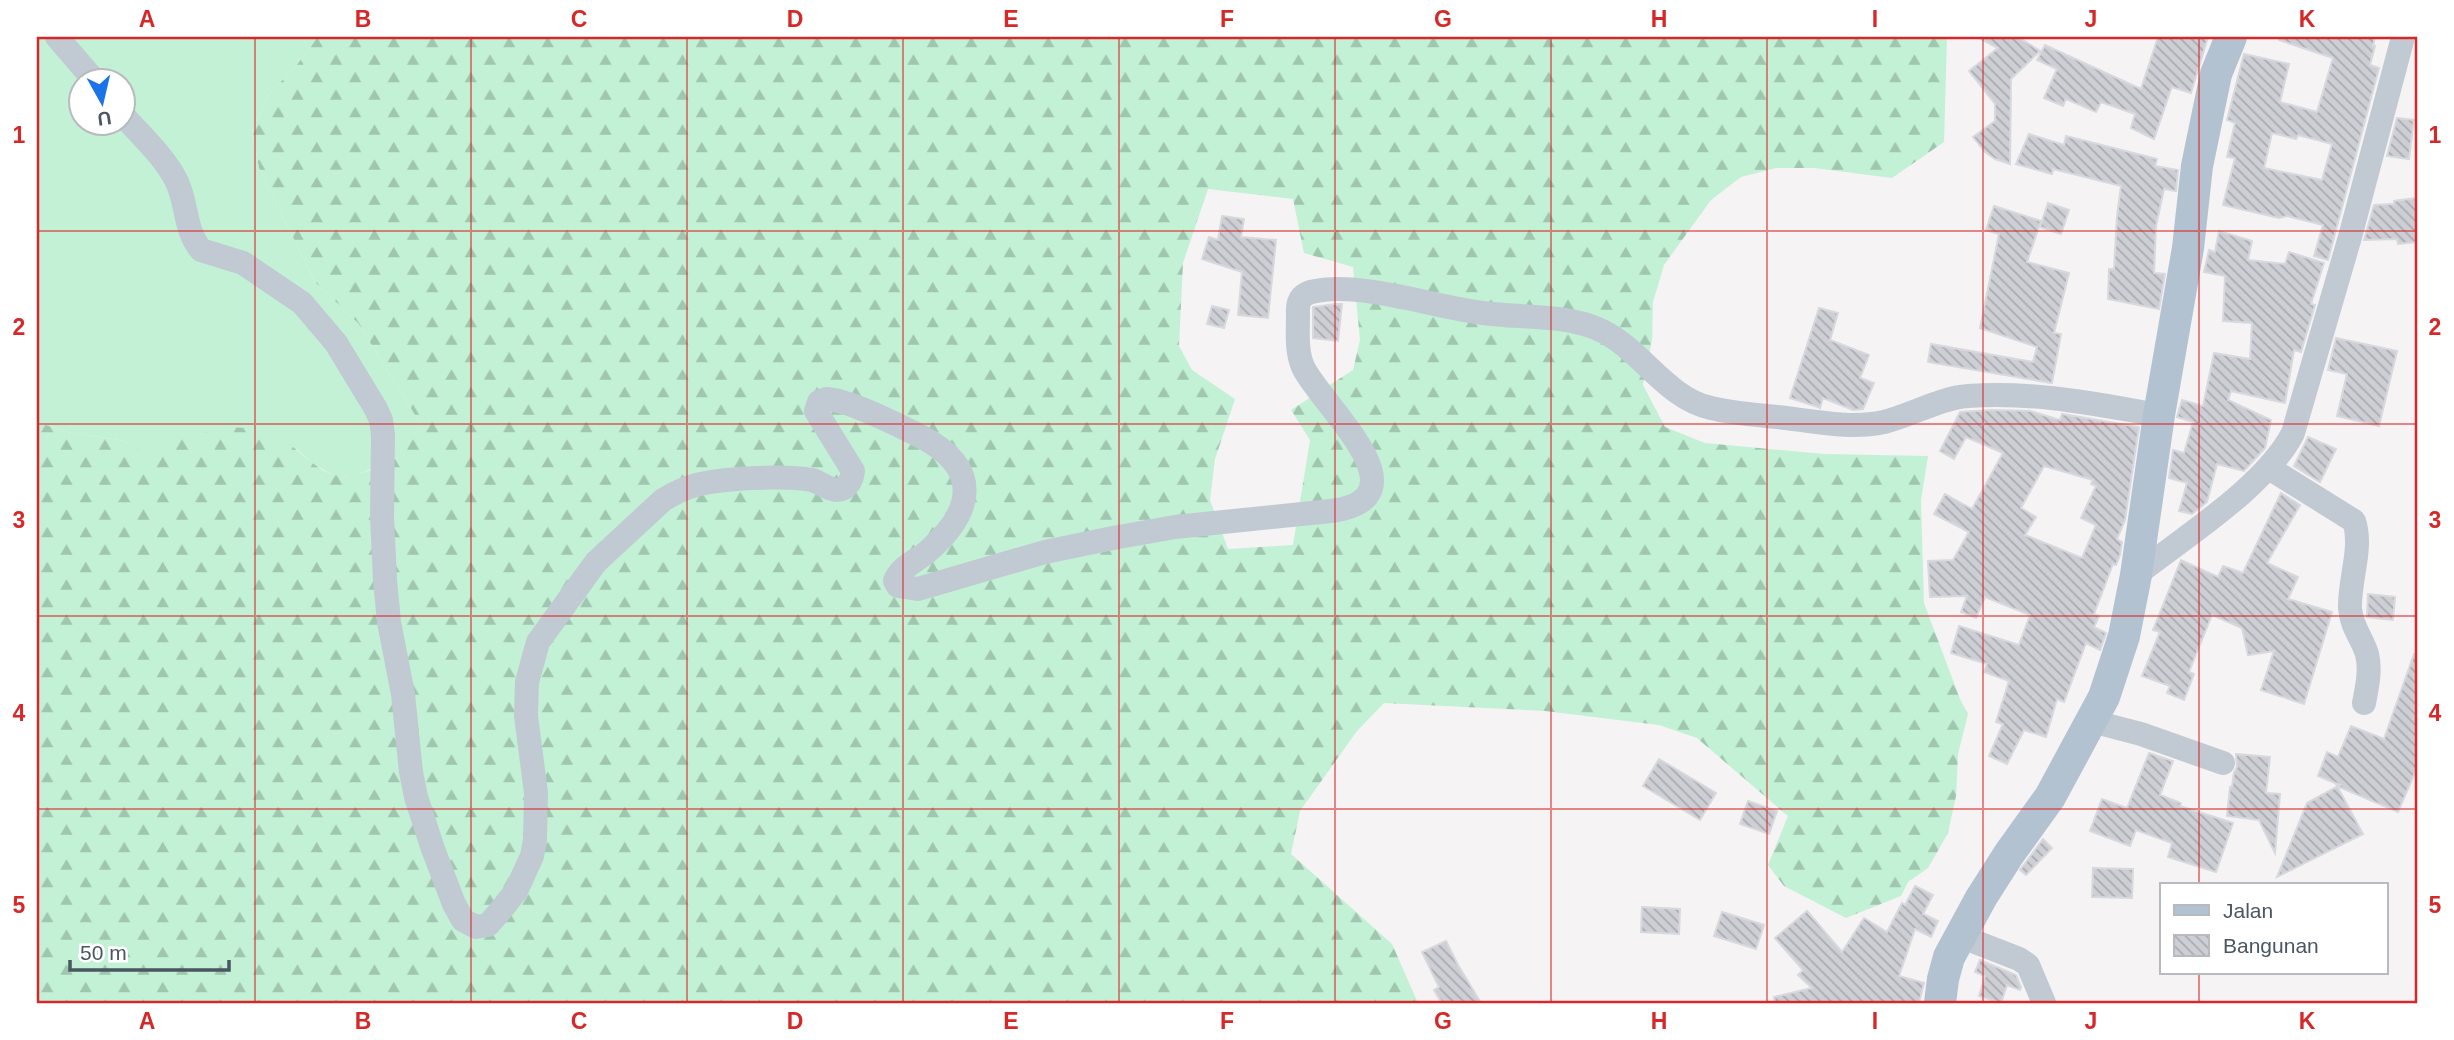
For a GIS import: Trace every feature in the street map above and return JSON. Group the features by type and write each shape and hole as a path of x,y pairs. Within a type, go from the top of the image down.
{"main road":[{"path":"1940,1003 1949,957 1981,898 2050,797 2104,696 2124,636 2188,248 2197,166 2216,74 2231,37"}],"street":[{"path":"57,37 82,66"},
{"path":"2136,575 2269,468 2293,433 2350,237 2403,37"},
{"path":"136,129 158,153 176,179 183,196 188,229 201,250 243,263 302,303 336,342 381,420 385,580 389,622 403,694 411,772 433,849 454,904 463,920 476,927 488,925 516,891 526,873 534,848 536,793 526,716 527,682 538,642 596,562 663,500 676,492 693,485 757,478 812,480 833,489 845,488 853,471 816,411 819,402 826,399 901,426 940,446 953,459 958,469 965,487 962,510 929,551 898,574 895,581 898,586 909,589 918,589 1045,552 1113,538 1175,527 1348,509 1362,503 1373,483 1368,458 1304,370 1301,362 1298,306 1300,298 1318,290 1362,291 1479,313 1571,320 1598,329 1619,341 1686,399 1708,408 1730,412 1854,425 1885,421 1963,396 2005,394 2053,396 2159,415"},
{"path":"2269,468 2354,521 2357,536 2350,611 2355,631 2367,654 2369,675 2364,703"},
{"path":"2091,721 2141,734 2223,763"},
{"path":"1960,936 2028,965 2044,1003"}],"green space":[{"path":"37,37 318,37 296,66 269,94 252,131 259,168 315,282 358,323 420,423 405,455 354,476 335,476 313,464 297,449 207,432 142,453 125,441 67,432 37,422"},
{"path":"318,37 1947,37 1944,142 1892,178 1814,168 1776,168 1741,177 1711,200 1664,265 1653,302 1652,340 1643,385 1665,427 1705,443 1824,454 1928,456 1921,500 1924,603 1968,714 1958,754 1956,796 1948,833 1928,868 1908,882 1901,896 1846,918 1784,886 1768,865 1788,816 1697,738 1659,725 1545,711 1384,703 1357,731 1300,811 1291,854 1392,944 1418,1003 37,1003 37,422 67,432 125,441 142,452 207,432 249,429 281,439 324,471 343,476 367,471 404,455 420,423 358,323 315,282 259,168 252,131 269,94 296,66","holes":["1208,189 1293,199 1304,253 1353,267 1360,340 1353,370 1291,410 1310,440 1293,545 1228,549 1210,500 1215,459 1235,399 1192,370 1179,346 1183,263"]}],"building":[{"path":"1977,37 2018,37 2040,51 2011,79 2010,164 1985,152 1973,137 1995,121 1995,104 1969,71 1998,48"},
{"path":"2158,37 2208,37 2191,93 2172,87 2154,139 2131,128 2135,114 2101,102 2096,112 2066,99 2063,106 2044,98 2057,69 2037,60 2045,45 2141,89"},
{"path":"2279,37 2375,37 2370,65 2379,68 2328,260 2314,256 2323,225 2223,205 2235,158 2227,157 2235,123 2227,120 2244,54 2289,64 2280,102 2317,112 2333,58 2279,40","holes":["2272,133 2296,139 2298,135 2332,144 2322,180 2264,168"]},
{"path":"2397,118 2414,120 2409,159 2387,156"},
{"path":"2029,134 2064,145 2066,136 2157,159 2155,166 2178,170 2176,191 2164,189 2156,226 2154,273 2165,274 2159,309 2108,299 2109,269 2114,269 2121,186 2053,169 2052,174 2016,164"},
{"path":"2417,198 2417,242 2398,244 2397,239 2364,240 2374,205 2394,204 2394,201"},
{"path":"2048,203 2069,210 2061,234 2040,227"},
{"path":"1994,206 2041,221 2027,262 2069,273 2054,333 2061,334 2052,383 1928,362 1931,344 2033,362 2037,347 1980,328 1999,234 1986,230"},
{"path":"1222,216 1244,219 1241,237 1276,240 1268,318 1238,315 1242,272 1202,259 1209,237 1218,240"},
{"path":"2219,231 2252,241 2248,260 2285,264 2289,252 2324,263 2311,304 2315,305 2301,352 2294,350 2285,403 2231,391 2228,400 2271,420 2265,448 2244,471 2217,464 2207,502 2192,514 2179,511 2187,483 2169,478 2173,450 2184,453 2193,422 2177,417 2182,400 2203,406 2214,353 2250,359 2252,323 2223,321 2225,276 2204,272 2209,250 2215,252"},
{"path":"1342,304 1338,341 1313,338 1313,307"},
{"path":"1212,306 1229,310 1224,328 1207,324"},
{"path":"1819,308 1838,313 1830,340 1869,355 1860,378 1874,383 1863,409 1853,410 1823,398 1820,408 1790,398"},
{"path":"2336,338 2397,351 2379,426 2337,416 2347,374 2328,370"},
{"path":"2030,411 2060,420 2062,414 2139,427 2125,520 2117,539 2122,542 2120,555 2116,565 2113,564 2094,614 2099,616 2094,627 2106,633 2100,650 2086,643 2064,702 2057,699 2046,737 2024,730 2007,764 1989,756 2003,724 1996,722 2009,681 1984,672 1987,664 1951,653 1959,626 2019,645 2030,615 1985,597 1976,618 1961,612 1967,596 1930,597 1928,561 1953,560 1969,532 1934,514 1945,494 1972,509 2003,453 1966,437 1954,459 1940,451 1960,412","holes":["2044,466 2093,480 2091,484 2096,486 2081,518 2096,525 2082,558 2025,535 2036,517 2021,508"]},
{"path":"2308,437 2336,449 2320,482 2294,466"},
{"path":"2281,493 2300,505 2267,563 2298,577 2288,599 2332,612 2304,704 2261,690 2274,651 2248,655 2242,628 2212,615 2189,672 2194,674 2184,700 2167,693 2170,686 2142,676 2160,632 2153,630 2181,560 2218,577 2223,566 2243,573"},
{"path":"2368,594 2395,597 2393,620 2367,617"},
{"path":"2414,654 2417,655 2417,768 2398,812 2338,786 2340,785 2318,776 2327,752 2338,757 2351,726 2384,739"},
{"path":"2149,753 2173,761 2160,795 2181,803 2180,806 2233,823 2216,872 2168,857 2172,843 2136,830 2130,846 2090,831 2102,799 2127,808"},
{"path":"2236,754 2270,757 2266,793 2280,794 2275,853 2259,820 2227,816 2230,787 2237,767"},
{"path":"1659,759 1716,793 1700,820 1643,786"},
{"path":"2337,786 2363,834 2277,877 2307,803"},
{"path":"1748,801 1777,811 1769,834 1740,824"},
{"path":"2043,839 2052,848 2026,875 2020,870"},
{"path":"2093,868 2133,869 2132,898 2092,897"},
{"path":"1915,886 1933,895 1923,914 1938,921 1931,937 1915,929 1899,976 1924,983 1919,1003 1775,1003 1774,997 1812,988 1798,975 1803,970 1775,938 1807,911 1842,952 1864,918 1887,932 1902,903 1905,905"},
{"path":"1642,907 1680,909 1679,934 1641,932"},
{"path":"1722,912 1764,925 1756,949 1714,936"},
{"path":"1446,941 1481,1003 1442,1003 1434,990 1439,987 1422,952"},
{"path":"1980,960 2016,975 2020,990 2007,985 2001,1003 1979,996 1985,976 1975,972"}]}
